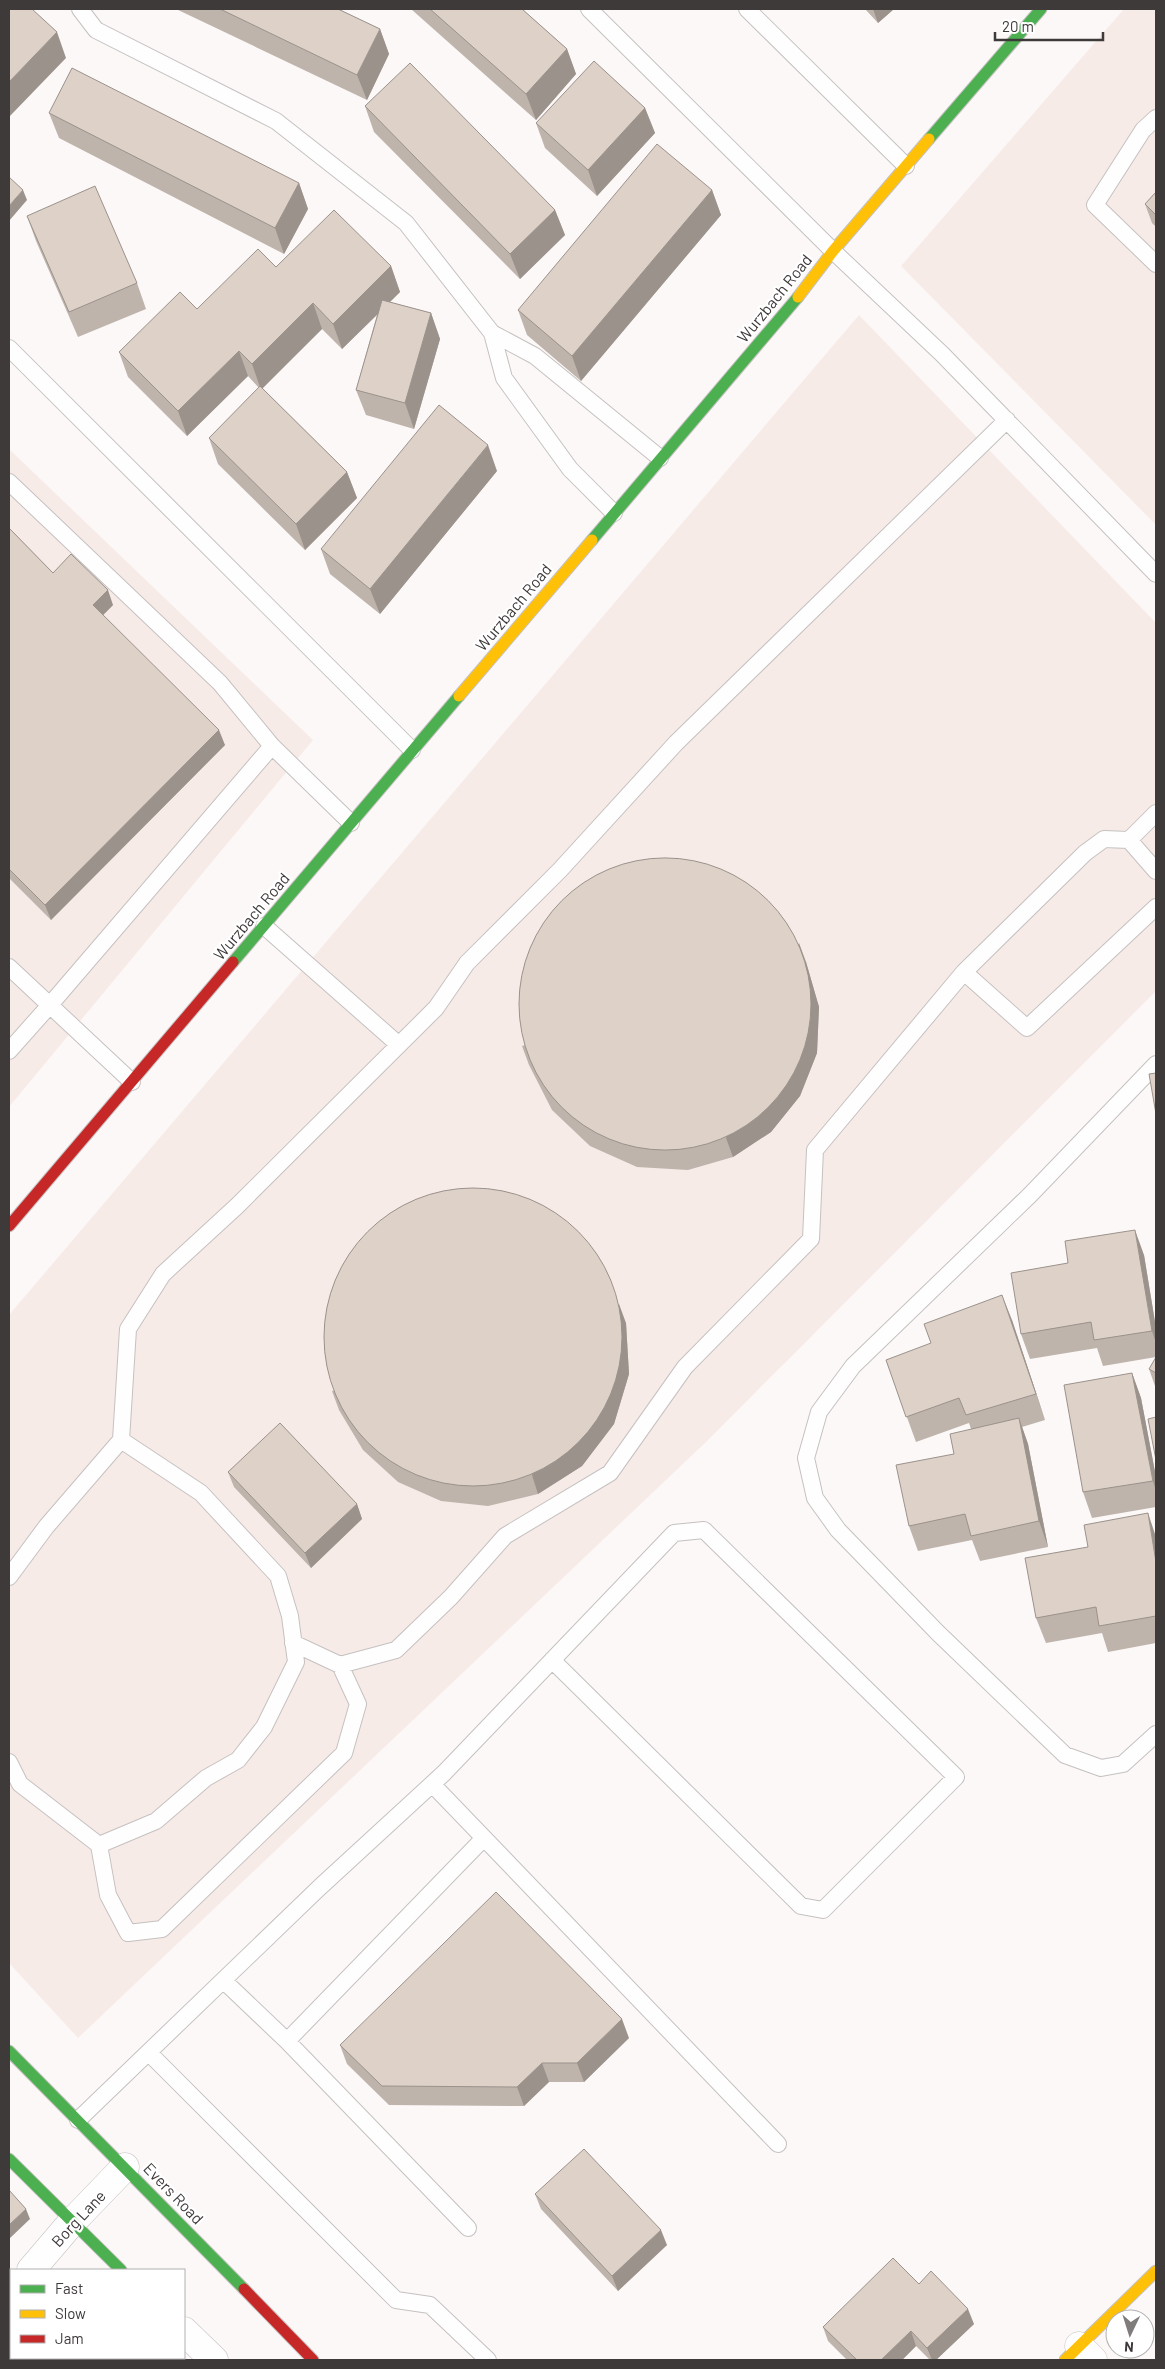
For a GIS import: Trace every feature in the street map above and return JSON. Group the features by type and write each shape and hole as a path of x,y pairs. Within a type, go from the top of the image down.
{"main road":[{"name":"Wurzbach Road","path":"9,1226 789,308 833,251 1041,9"},
{"name":"Evers Road","path":"9,2051 313,2360"},
{"path":"9,2159 120,2269"},
{"path":"1079,2356 1156,2271"}],"street":[{"name":"Borg Lane","path":"32,2269 72,2222 125,2167"},
{"path":"185,2332 214,2360"}],"lane":[{"path":"80,9 96,30 276,121 406,223 492,333 504,378 570,469 614,513"},
{"path":"589,9 833,251 942,354 1156,574"},
{"path":"747,9 906,166"},
{"path":"1156,118 1143,130 1095,205 1156,264"},
{"path":"492,333 535,356 660,458"},
{"path":"9,348 412,750"},
{"path":"9,1577 46,1527 121,1440 128,1329 163,1274 237,1206 436,1008 467,963 560,870 676,743 1007,420"},
{"path":"9,482 220,683 272,746 351,823"},
{"path":"9,1050 272,746"},
{"path":"1129,840 1156,813"},
{"path":"293,1643 340,1665 396,1650 451,1597 505,1536 610,1472 685,1367 811,1239 816,1150 964,972 1085,853 1104,839 1129,840 1156,871"},
{"path":"964,972 1027,1028 1156,906"},
{"path":"264,926 399,1045"},
{"path":"9,967 132,1082"},
{"path":"1156,1064 1030,1195 853,1366 819,1412 806,1458 815,1498 838,1530 938,1632 1066,1755 1101,1768 1124,1764 1156,1734"},
{"path":"99,1845 156,1821 206,1778 238,1760 264,1727 296,1662 290,1616 278,1576 201,1493 121,1440"},
{"path":"78,2120 320,1887 432,1784 674,1533 704,1530 956,1777 823,1910 801,1906 552,1660"},
{"path":"9,1762 14,1789 99,1845 108,1895 128,1933 162,1929 344,1753 358,1704 340,1665"},
{"path":"432,1784 778,2144"},
{"path":"286,2041 484,1838"},
{"path":"224,1981 286,2041 468,2228"},
{"path":"149,2053 396,2300 430,2305 488,2360"}],"shaded area":[{"path":"1124,9 1156,9 1156,525 901,266"},
{"path":"859,315 1156,623 1156,991 705,1443 78,2038 9,1963 9,1315"},
{"path":"9,449 313,740 9,1107"}],"building":[{"path":"9,9 32,9 57,32 9,82"},
{"path":"220,9 338,9 380,29 357,75"},
{"path":"430,9 522,9 567,49 526,94"},
{"path":"594,61 645,108 588,170 536,123"},
{"path":"410,63 555,210 510,254 365,106"},
{"path":"72,68 299,183 275,228 49,113"},
{"path":"657,144 712,190 572,356 518,310"},
{"path":"9,177 23,190 9,206"},
{"path":"95,186 137,283 69,312 27,216"},
{"path":"1156,192 1156,215 1145,204"},
{"path":"334,210 391,266 333,324 313,303 252,364 239,351 178,411 119,352 180,292 197,309 258,249 276,267"},
{"path":"382,300 431,313 405,403 356,390"},
{"path":"260,386 347,472 296,524 209,438"},
{"path":"439,405 488,445 370,589 321,549"},
{"path":"9,528 53,573 71,554 108,590 93,605 219,730 45,905 9,869"},
{"path":"651,858 679,858 707,864 734,875 758,891 778,911 794,935 805,962 811,990 811,1018 805,1046 794,1073 778,1097 758,1117 734,1133 707,1144 679,1150 651,1150 623,1144 596,1133 572,1117 552,1097 536,1073 525,1046 519,1018 519,990 525,962 536,935 552,911 572,891 596,875 623,864"},
{"path":"1156,1073 1156,1114 1149,1074"},
{"path":"473,1188 502,1191 530,1200 556,1213 578,1232 597,1254 610,1280 619,1308 622,1337 619,1366 610,1394 597,1420 578,1442 556,1461 530,1474 502,1483 473,1486 444,1483 416,1474 390,1461 368,1442 349,1420 336,1394 327,1366 324,1337 327,1308 336,1280 349,1254 368,1232 390,1213 416,1200 444,1191"},
{"path":"1135,1230 1152,1331 1094,1340 1091,1322 1021,1334 1011,1273 1068,1263 1065,1241"},
{"path":"1002,1295 1036,1394 966,1415 959,1398 906,1417 886,1360 931,1343 924,1324"},
{"path":"1156,1357 1156,1373 1149,1369"},
{"path":"1132,1373 1153,1481 1083,1492 1064,1385"},
{"path":"1156,1417 1156,1460 1148,1419"},
{"path":"1019,1418 1039,1521 971,1536 965,1514 909,1526 896,1465 954,1454 950,1434"},
{"path":"280,1423 357,1504 305,1553 228,1472"},
{"path":"1148,1513 1156,1562 1156,1616 1099,1626 1096,1607 1036,1618 1025,1558 1088,1547 1084,1525"},
{"path":"496,1892 622,2019 577,2063 542,2063 517,2087 382,2086 340,2045"},
{"path":"584,2149 661,2230 612,2276 535,2194"},
{"path":"9,2190 26,2209 9,2225"},
{"path":"893,2258 919,2284 931,2271 968,2309 927,2348 911,2331 881,2360 857,2360 823,2327"},
{"path":"13,2359 84,2359 82,2360"}],"traffic: fast":[{"path":"929,139 1041,9"},
{"path":"592,540 798,297"},
{"path":"233,962 459,696"},
{"path":"9,2051 244,2289"},
{"path":"9,2159 120,2269"}],"traffic: slow":[{"path":"798,297 833,251 929,139"},
{"path":"459,696 592,540"},
{"path":"1065,2360 1156,2271"}],"traffic: jam":[{"path":"9,1226 233,962"},
{"path":"244,2289 313,2360"}]}
